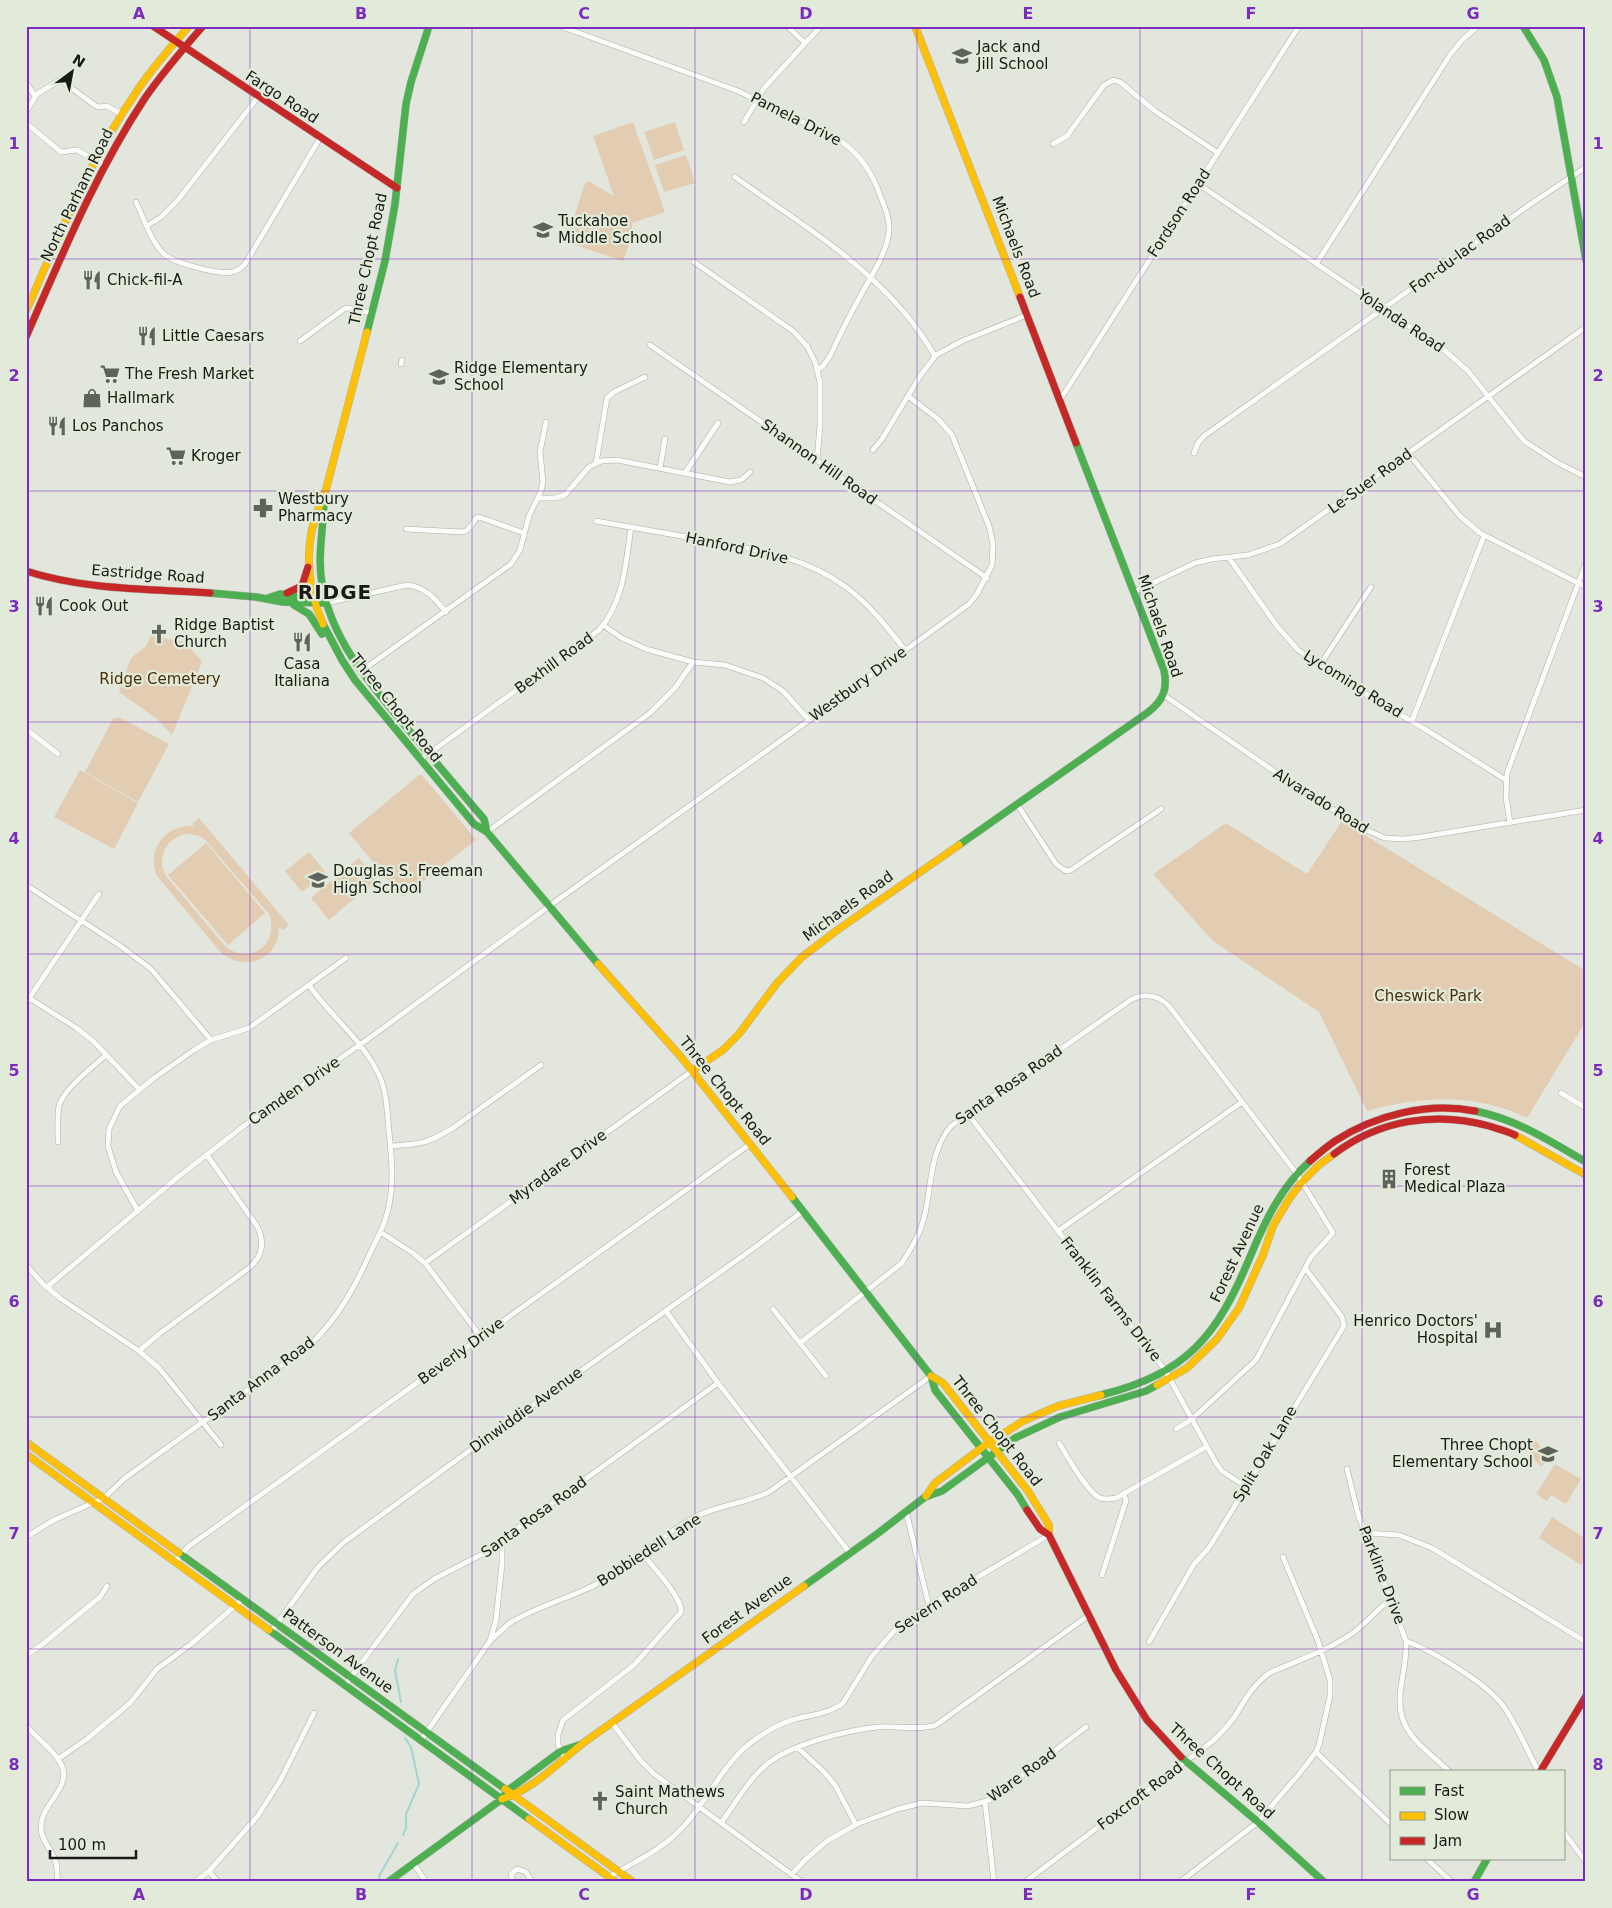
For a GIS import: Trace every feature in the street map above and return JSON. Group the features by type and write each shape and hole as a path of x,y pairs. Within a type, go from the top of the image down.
{"main road":[{"name":"Fargo Road","path":"154,26 397,188"},
{"name":"North Parham Road","path":"26,311 94,160 121,114 154,68 189,26"},
{"name":"North Parham Road","path":"26,337 104,165 143,101 184,47 203,26"},
{"name":"Three Chopt Road","path":"429,26 406,104 397,188 388,243 372,313 324,497 314,514 312,525 309,564 315,601 331,643 356,683 420,760 474,824 488,832 549,906 692,1071 866,1291 931,1376 935,1390 1018,1495 1040,1529 1049,1535"},
{"name":"Michaels Road","path":"692,1071 724,1049 737,1037 775,986 802,957 836,931 1148,713 1165,696 1167,687 1164,670 915,26"},
{"path":"1523,26 1537,46 1552,80 1561,114 1586,260"},
{"name":"Three Chopt Road","path":"324,497 325,518 320,558 322,584 326,603 340,639 360,672 484,819 488,832"},
{"path":"283,598 302,586 309,564"},
{"name":"Eastridge Road","path":"26,572 76,583 283,598 326,603"},
{"path":"283,598 309,613 315,619 320,631 331,643"},
{"name":"Forest Avenue","path":"502,1799 515,1796 565,1760 584,1743 906,1511 925,1496 935,1483 1009,1430 1038,1414 1068,1403 1124,1389 1181,1361 1193,1351 1219,1321 1236,1293 1268,1215 1288,1184 1330,1145 1373,1120 1414,1110 1444,1108 1476,1111 1504,1118 1531,1130 1586,1162"},
{"name":"Forest Avenue","path":"925,1496 942,1491 1024,1433 1047,1422 1132,1396 1171,1378 1187,1368 1211,1347 1230,1323 1247,1294 1273,1226 1289,1198 1302,1182 1336,1152 1358,1139 1392,1125 1429,1118 1470,1121 1509,1132 1586,1175"},
{"name":"Three Chopt Road","path":"931,1376 943,1383 1039,1507 1049,1525 1049,1535 1116,1670 1136,1704 1160,1735 1186,1761 1258,1822 1324,1882"},
{"name":"Patterson Avenue","path":"26,1442 633,1882"},
{"name":"Patterson Avenue","path":"26,1454 616,1882"},
{"path":"1541,1770 1586,1696"},
{"name":"Forest Avenue","path":"388,1882 502,1799 507,1791 561,1751 584,1743"},
{"path":"1474,1882 1487,1860"}],"street":[{"name":"Pamela Drive","path":"560,26 757,99 846,144 860,156 870,172 888,218 889,226 886,244 830,356 818,370"},
{"path":"787,26 805,44"},
{"path":"744,122 764,88 821,26"},
{"name":"Fordson Road","path":"1060,400 1299,26"},
{"path":"1316,264 1450,55 1462,40 1478,26"},
{"path":"1053,144 1066,136 1104,85 1114,80 1120,82 1155,111 1218,153"},
{"path":"26,112 35,96 58,81 96,106 111,108 121,114"},
{"path":"26,83 35,96"},
{"path":"147,226 161,217 178,200 258,97"},
{"path":"26,123 61,152 77,150 104,165"},
{"path":"136,202 162,252 172,260 224,272 236,271 245,264 320,138"},
{"name":"Fon-du-lac Road","path":"1194,453 1198,443 1204,436 1532,203 1586,167"},
{"path":"735,178 839,250 903,311 935,356"},
{"name":"Yolanda Road","path":"1198,184 1384,309 1457,361 1477,381 1524,441 1558,462 1586,476"},
{"path":"694,262 793,331 807,346 818,370 820,382 821,402 817,460"},
{"path":"300,341 344,309 348,308 372,313"},
{"path":"873,450 920,376 935,356 962,341 1027,315"},
{"name":"Le-Suer Road","path":"1134,592 1195,563 1256,553 1280,544 1586,327"},
{"name":"Shannon Hill Road","path":"650,345 987,578"},
{"path":"596,463 607,398 614,392 645,377"},
{"name":"Westbury Drive","path":"549,906 969,604 977,594 987,578 993,557 992,537 957,444 944,425 908,396"},
{"path":"360,672 511,564 520,550 529,516 543,482 540,452 546,422"},
{"path":"685,473 718,424"},
{"path":"660,468 665,439"},
{"path":"1408,453 1460,516 1484,536 1586,586"},
{"path":"538,498 556,498 565,495 586,470 596,463 607,460 617,460 736,482 745,478 750,472"},
{"path":"406,529 466,531 478,517 524,533"},
{"name":"Hanford Drive","path":"596,521 769,552 803,562 833,578 862,600 878,616 905,650"},
{"name":"Bexhill Road","path":"420,760 585,642 603,625 620,591 631,527"},
{"path":"1412,721 1484,536"},
{"name":"Lycoming Road","path":"1229,558 1286,638 1298,650 1506,780"},
{"path":"1510,823 1507,773 1586,563"},
{"path":"326,603 407,585 417,587 428,593 446,612"},
{"path":"1320,665 1371,587"},
{"path":"603,625 633,644 693,662 725,666 763,678 783,690 809,720"},
{"path":"488,832 650,712 676,688 693,662"},
{"name":"Alvarado Road","path":"1165,696 1287,780 1375,835 1385,838 1404,839 1586,810"},
{"path":"26,729 58,754"},
{"path":"1017,804 1060,868 1066,870 1072,870 1161,809"},
{"path":"26,885 138,958 151,969 210,1040"},
{"path":"26,1003 28,997 99,894"},
{"name":"Camden Drive","path":"47,1288 206,1155 549,906"},
{"path":"138,1211 116,1172 110,1155 109,1129 115,1114 139,1089 194,1050 210,1040 250,1028 346,958"},
{"name":"Santa Anna Road","path":"26,1538 54,1520 104,1498 125,1478 311,1344 324,1332 352,1292 380,1232 387,1214 391,1193 390,1146 386,1104 383,1086 375,1068 359,1045 309,985"},
{"name":"Santa Rosa Road","path":"800,1343 902,1263 914,1244 924,1216 937,1148 944,1134 951,1126 1132,999 1143,995 1150,995 1169,1006 1242,1102"},
{"path":"28,997 75,1027 139,1089"},
{"path":"58,1142 61,1100 76,1082 106,1055"},
{"path":"390,1146 416,1145 438,1137 541,1065"},
{"name":"Myradare Drive","path":"425,1263 692,1071"},
{"path":"1561,1094 1586,1108"},
{"path":"1058,1231 1242,1102 1297,1174 1333,1233 1311,1257 1256,1360 1191,1420 1176,1429"},
{"name":"Franklin Farms Drive","path":"968,1114 1171,1378 1191,1420 1216,1463 1222,1470 1246,1486"},
{"name":"Beverly Drive","path":"175,1562 181,1554 199,1539 750,1144"},
{"path":"139,1351 159,1334 249,1268 261,1254 262,1238 257,1226 206,1155"},
{"name":"Dinwiddie Avenue","path":"271,1632 318,1567 343,1542 803,1211"},
{"path":"380,1232 425,1263 481,1337"},
{"path":"26,1265 47,1288 151,1360 170,1378 222,1446"},
{"name":"Split Oak Lane","path":"1149,1642 1194,1564 1208,1549 1344,1326 1342,1317 1305,1268"},
{"path":"773,1309 826,1376"},
{"path":"666,1311 718,1383 850,1552"},
{"name":"Bobbiedell Lane","path":"490,1641 508,1624 596,1584 679,1526 699,1515 756,1498 769,1492 931,1376"},
{"name":"Santa Rosa Road","path":"345,1685 413,1594 434,1580 483,1555 718,1383"},
{"path":"1059,1443 1093,1494 1108,1500 1116,1498 1206,1446"},
{"name":"Parkline Drive","path":"1347,1468 1350,1486 1365,1533 1406,1641 1422,1648 1475,1680 1492,1693 1506,1709 1539,1770"},
{"path":"1102,1576 1126,1501 1124,1493"},
{"path":"906,1511 929,1606"},
{"path":"1365,1533 1399,1536 1432,1548 1586,1642"},
{"name":"Severn Road","path":"609,1877 667,1842 682,1828 741,1752 762,1734 781,1724 834,1709 843,1703 872,1656 885,1640 906,1621 1049,1535"},
{"path":"421,1740 490,1641 496,1620 502,1541"},
{"path":"565,1760 558,1744 558,1735 563,1720 634,1665 679,1615 681,1610 682,1606 676,1596 642,1553"},
{"path":"1180,1882 1258,1822 1316,1752 1330,1690 1330,1680 1322,1651 1282,1557"},
{"path":"26,1655 39,1647 100,1597 107,1586"},
{"path":"58,1759 124,1709 137,1696 157,1669 191,1644 242,1599"},
{"name":"Foxcroft Road","path":"1025,1882 1186,1761 1225,1729 1252,1690 1269,1673 1322,1651 1351,1634 1391,1599"},
{"path":"722,1823 762,1768 780,1755 837,1735 878,1727 931,1727 1089,1615"},
{"path":"1406,1641 1399,1710 1403,1722 1413,1737 1448,1770"},
{"path":"194,1882 209,1872 257,1817 270,1798 314,1713"},
{"path":"612,1723 650,1770 802,1882"},
{"path":"26,1725 58,1759 64,1774 63,1782 43,1815 40,1829 56,1862 58,1869 57,1882"},
{"name":"Ware Road","path":"792,1874 817,1849 856,1825 910,1805 930,1803 968,1806 985,1802 997,1796 1086,1727"},
{"path":"798,1748 835,1785 856,1825"},
{"path":"1316,1752 1390,1823"},
{"path":"985,1802 994,1882"},
{"path":"1564,1833 1585,1861"},
{"path":"1428,1860 1452,1882"},
{"path":"414,1864 426,1882"},
{"path":"513,1882 511,1874 517,1869 526,1872 532,1882"},
{"path":"209,1872 218,1882"}],"green space":[{"path":"633,122 665,212 632,223 632,236 623,261 572,244 567,239 584,186 588,181 614,196 593,136"},
{"path":"675,122 684,150 654,160 644,132"},
{"path":"686,155 695,183 664,192 655,165"},
{"name":"Ridge Cemetery","path":"151,636 186,642 202,662 172,735 157,719 119,692 131,658 146,646"},
{"path":"119,717 169,744 138,802 85,772 113,719"},
{"path":"80,770 138,803 114,849 54,817"},
{"path":"419,775 422,775 476,840 405,896 400,895 349,833"},
{"path":"199,818 289,925 283,930 279,927 278,938 274,947 260,959 251,962 241,962 222,954 157,876 154,857 160,841 174,829 194,826 192,824","holes":["185,834 197,835 205,840 269,914 271,925 267,942 253,953 235,952 226,947 166,876 162,863 168,845"]},
{"name":"Cheswick Park","path":"1342,821 1586,971 1586,1021 1527,1118 1489,1104 1448,1100 1407,1102 1367,1111 1319,1012 1213,941 1153,874 1226,823 1307,874"},
{"path":"206,843 265,913 228,945 168,875"},
{"path":"309,852 326,873 302,892 285,871"},
{"path":"359,858 377,879 329,920 311,898"},
{"path":"1536,1441 1551,1459 1541,1467 1526,1449"},
{"path":"1555,1464 1581,1479 1566,1504 1551,1495 1547,1501 1536,1494"},
{"path":"1552,1517 1586,1539 1586,1558 1581,1565 1539,1538"}],"waterway":[{"path":"398,1659 395,1670 401,1702"},
{"path":"403,1835 406,1828 406,1814 419,1784 411,1747 405,1738"},
{"path":"380,1881 379,1876 398,1843"}],"traffic: fast":[{"path":"367,332 385,261 395,204 406,104 429,26"},
{"path":"1523,26 1544,60 1557,97 1586,260"},
{"path":"959,845 1147,713 1157,704 1165,689 1164,670 1076,443"},
{"path":"324,497 320,551 322,584 327,605 344,644 368,680 394,713 484,819 487,832"},
{"path":"210,593 256,597 283,602 326,603"},
{"path":"268,598 280,594 317,599"},
{"path":"294,605 309,614 322,634"},
{"path":"323,624 355,680 474,824 487,832 598,964"},
{"path":"1475,1111 1519,1125 1586,1162"},
{"path":"1101,1395 1131,1386 1156,1375 1178,1362 1196,1347 1211,1330 1225,1309 1238,1285 1262,1230 1282,1193 1310,1161"},
{"path":"792,1197 931,1376 935,1390 1018,1495 1027,1510"},
{"path":"804,1586 925,1497 942,1491 1015,1438 1060,1417 1146,1391 1157,1385"},
{"path":"179,1553 505,1789"},
{"path":"269,1630 529,1819"},
{"path":"388,1882 502,1799 507,1791 561,1751 579,1745"},
{"path":"1181,1757 1258,1822 1324,1882"},
{"path":"1474,1882 1486,1860"}],"traffic: slow":[{"path":"26,311 76,198 104,144 143,82 189,26"},
{"path":"915,26 1020,297"},
{"path":"323,624 317,608 310,576 309,560 312,528 324,497 367,332"},
{"path":"692,1071 723,1050 739,1034 777,983 802,957 959,845"},
{"path":"598,964 681,1057 792,1197"},
{"path":"1515,1135 1586,1175"},
{"path":"1157,1385 1187,1368 1217,1339 1239,1308 1263,1255 1273,1226 1289,1199 1302,1182 1319,1165 1334,1154"},
{"path":"931,1376 943,1383 1028,1491 1049,1525 1049,1535"},
{"path":"926,1496 935,1483 984,1446 1023,1421 1058,1406 1101,1395"},
{"path":"26,1442 179,1553"},
{"path":"26,1454 269,1630"},
{"path":"502,1799 526,1788 546,1774 586,1741 804,1586"},
{"path":"505,1789 633,1882"},
{"path":"529,1819 616,1882"}],"traffic: jam":[{"path":"153,26 397,188"},
{"path":"26,337 95,185 127,126 152,88 203,26"},
{"path":"1020,297 1076,443"},
{"path":"287,593 302,586 308,567"},
{"path":"26,571 71,582 94,585 210,593"},
{"path":"1310,1161 1332,1143 1367,1124 1384,1118 1402,1113 1438,1108 1475,1111"},
{"path":"1334,1154 1351,1142 1370,1133 1389,1126 1428,1119 1469,1122 1489,1126 1515,1135"},
{"path":"1027,1510 1040,1529 1049,1535 1116,1670 1147,1720 1181,1757"},
{"path":"1541,1770 1586,1696"}],"place":[{"name":"Jack and Jill School","path":"962,56"},
{"name":"Tuckahoe Middle School","path":"543,230"},
{"name":"Chick-fil-A","path":"92,280"},
{"name":"Little Caesars","path":"147,336"},
{"name":"The Fresh Market","path":"110,374"},
{"name":"Ridge Elementary School","path":"439,377"},
{"name":"Hallmark","path":"92,398"},
{"name":"Los Panchos","path":"57,426"},
{"name":"Kroger","path":"176,456"},
{"name":"Westbury Pharmacy","path":"263,508"},
{"name":"Cook Out","path":"44,606"},
{"name":"Ridge Baptist Church","path":"159,634"},
{"name":"Casa Italiana","path":"302,642"},
{"name":"Douglas S. Freeman High School","path":"318,880"},
{"name":"Forest Medical Plaza","path":"1389,1179"},
{"name":"Henrico Doctors' Hospital","path":"1493,1330"},
{"name":"Three Chopt Elementary School","path":"1548,1454"},
{"name":"Saint Mathews Church","path":"600,1801"}],"district":[{"name":"RIDGE","path":"335,592"}]}
